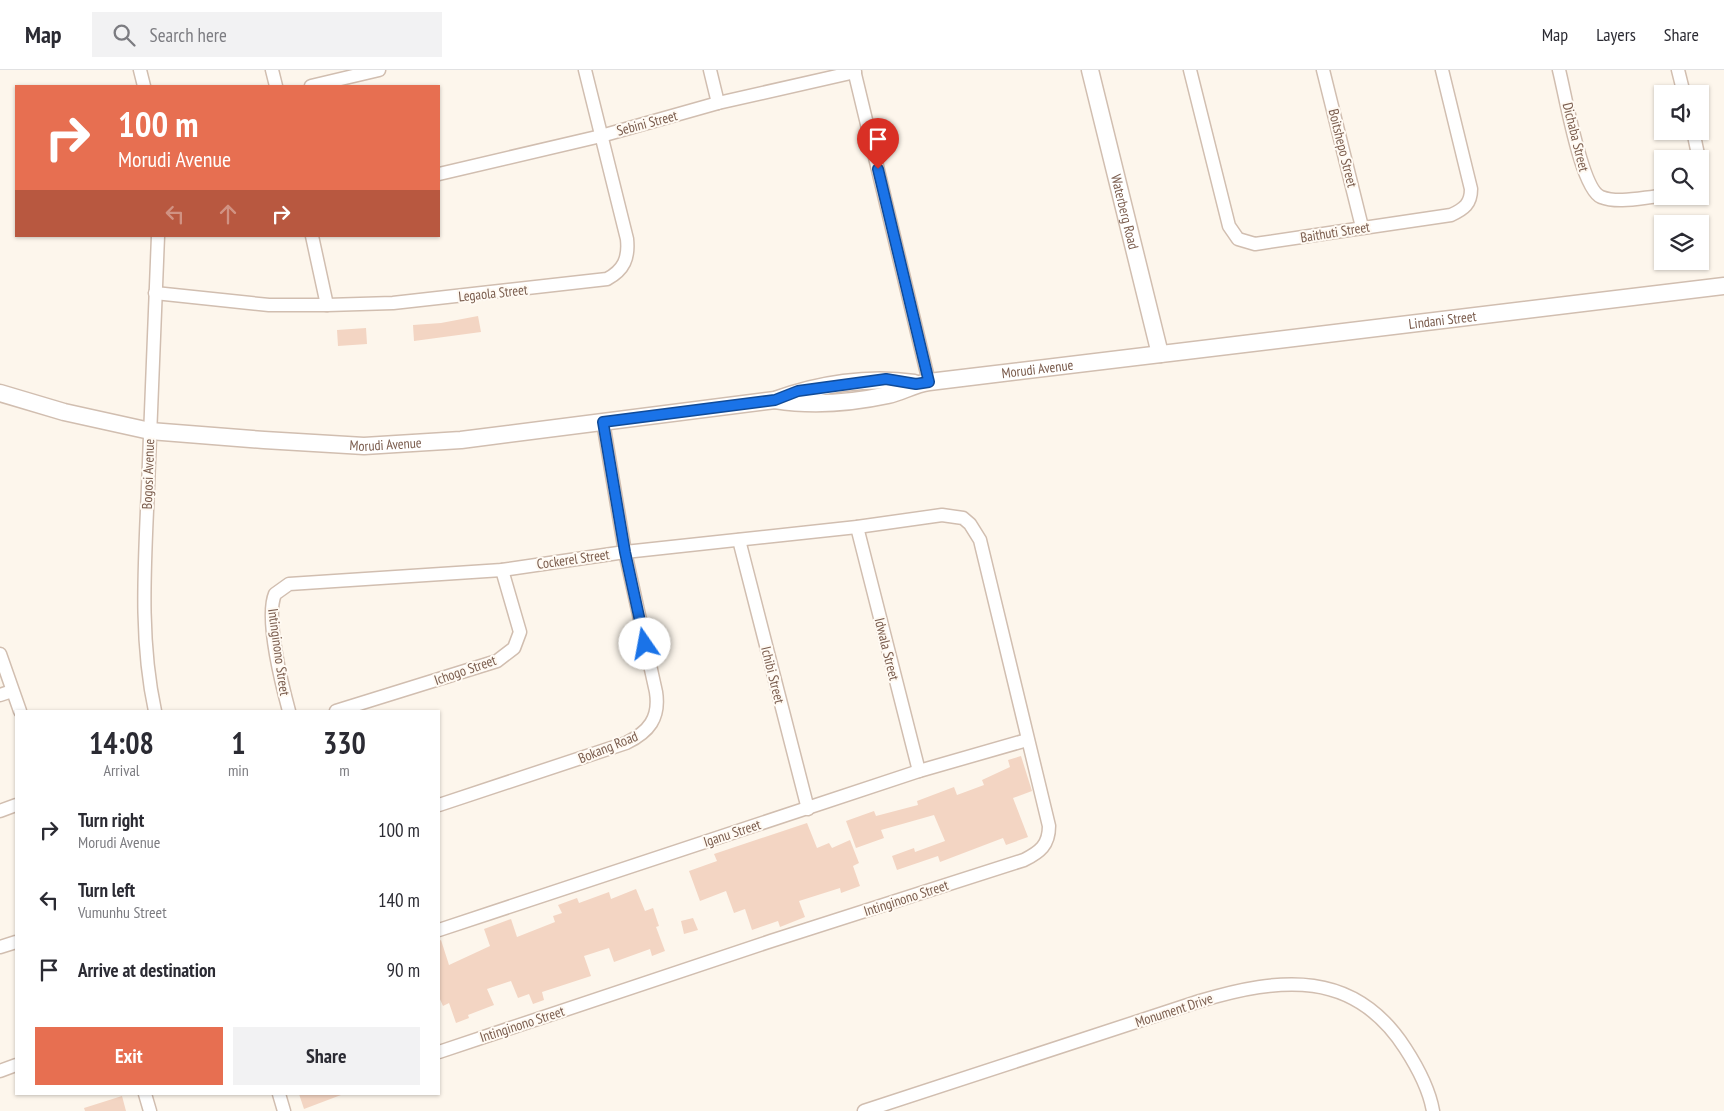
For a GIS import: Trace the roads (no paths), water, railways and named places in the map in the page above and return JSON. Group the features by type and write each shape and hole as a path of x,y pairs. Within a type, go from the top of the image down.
{"street":[{"path":"140,70 144,85"},
{"path":"272,70 276,85"},
{"path":"315,85 379,70"},
{"name":"Legaola Street","path":"155,293 269,305 327,305 402,302 597,282 614,275 622,268 628,250 585,70"},
{"path":"710,70 718,103"},
{"name":"Waterberg Road","path":"1090,70 1160,354"},
{"name":"Baithuti Street","path":"1190,70 1226,217 1233,234 1246,243 1267,243 1362,227 1452,215 1462,209 1471,199 1472,189 1442,70"},
{"name":"Boitshepo Street","path":"1323,70 1362,227"},
{"name":"Dichaba Street","path":"1559,70 1584,173 1592,190 1599,196 1618,200 1654,197"},
{"path":"1678,70 1682,85"},
{"path":"854,71 922,383"},
{"name":"Sebini Street","path":"440,174 601,136 718,103 854,71"},
{"name":"Bogosi Avenue","path":"155,710 144,638 158,237"},
{"path":"312,237 327,305"},
{"name":"Lindani Street","path":"1160,354 1724,286"},
{"name":"Morudi Avenue","path":"0,393 72,414 150,431 364,446 461,440 775,400 800,404 846,401 890,395 922,383 1160,354"},
{"name":"Bokang Road","path":"440,805 626,743 647,730 654,720 658,702 625,552 603,422"},
{"name":"Cockerel Street","path":"275,594 280,588 298,582 502,570 625,552 857,528 942,515 963,518"},
{"name":"Intinginono Street","path":"440,1052 771,941 1024,860 1035,855 1047,843 1049,826 980,540 970,524 963,518"},
{"name":"Idwala Street","path":"857,528 919,771"},
{"name":"Ichibi Street","path":"739,540 808,808"},
{"name":"Ichogo Street","path":"339,710 483,666 507,655 518,641 520,632 502,570"},
{"name":"Intinginono Street","path":"275,594 271,611 282,682 289,710"},
{"path":"0,654 6,693 19,710"},
{"name":"Iganu Street","path":"440,930 919,771 1027,740"},
{"path":"0,811 15,805"},
{"path":"0,947 15,942"},
{"name":"Monument Drive","path":"864,1111 1208,999 1253,987 1283,983 1312,985 1342,993 1382,1018 1418,1067 1431,1097 1433,1111"},
{"path":"0,1070 15,1065"},
{"path":"145,1095 150,1111"},
{"path":"279,1095 284,1111"}]}
